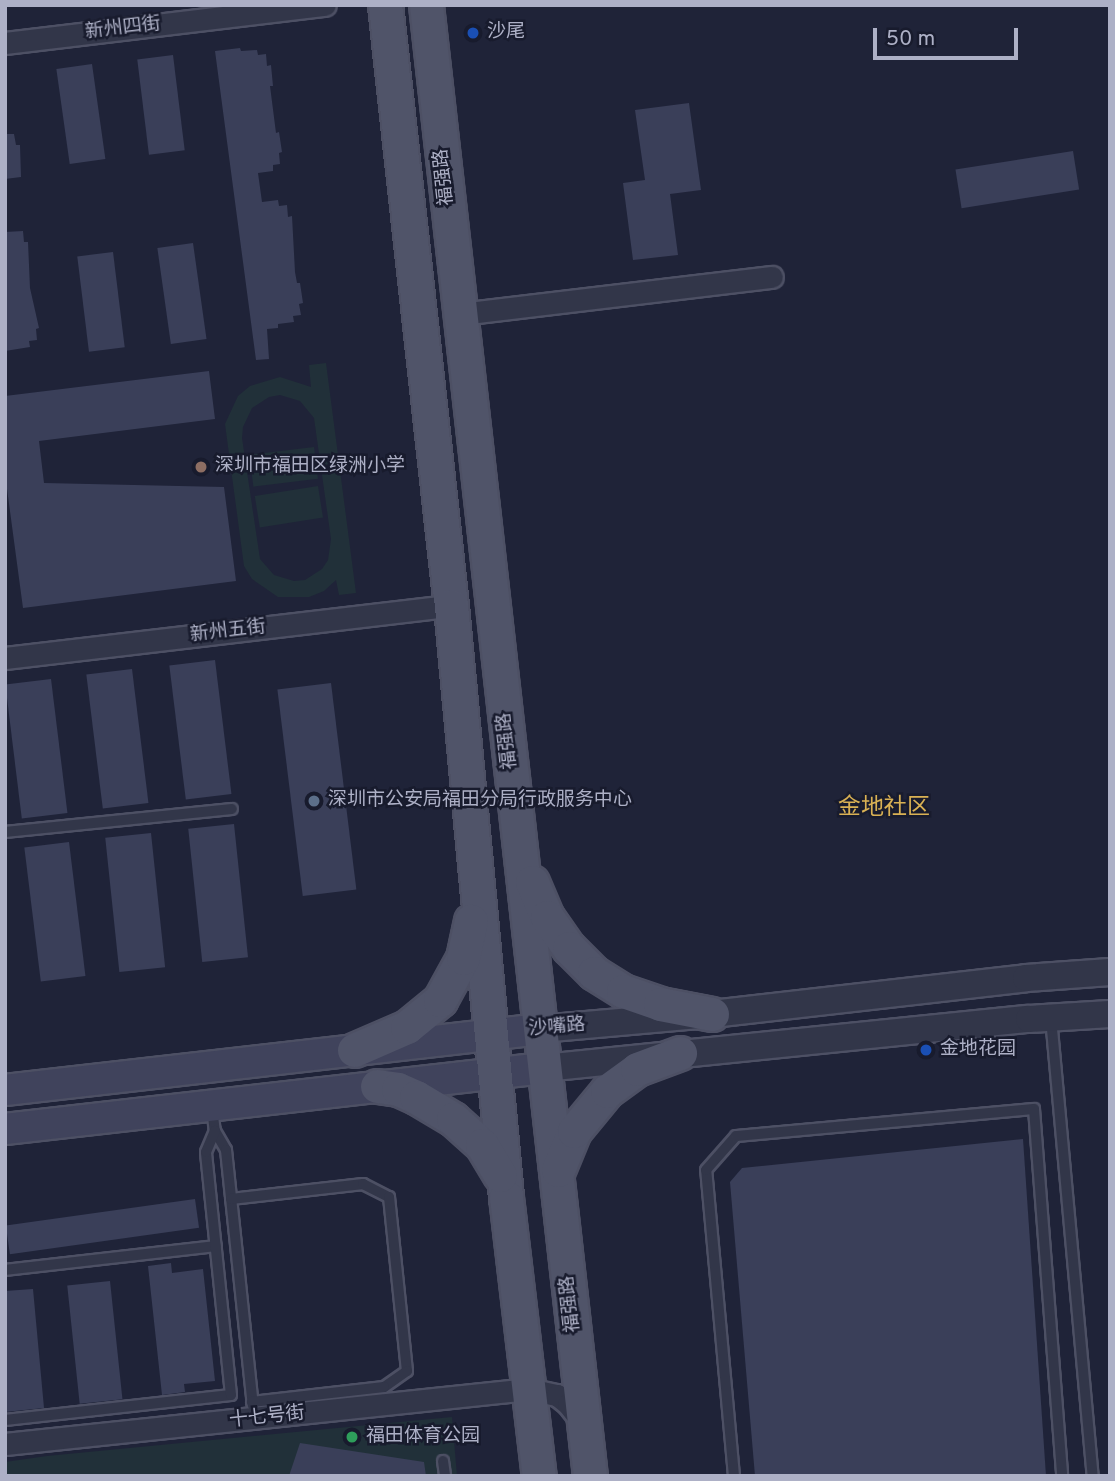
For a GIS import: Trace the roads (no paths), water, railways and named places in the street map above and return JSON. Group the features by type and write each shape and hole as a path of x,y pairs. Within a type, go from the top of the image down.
{"main road":[{"path":"385,5 451,606 506,1197 538,1476"},
{"name":"福强路","path":"426,5 590,1476"},
{"path":"520,850 547,917 569,948 594,972 635,995 660,1004 712,1014"},
{"path":"354,1050 407,1027 440,1000 463,958 470,928 476,863"},
{"name":"沙嘴路","path":"5,1090 540,1029"},
{"path":"556,1176 563,1152 574,1130 607,1091 637,1069 680,1053"},
{"name":"沙嘴路","path":"5,1129 213,1118 377,1086 544,1068"},
{"path":"377,1086 398,1089 416,1097 469,1131 495,1163 506,1197"}],"street":[{"name":"新州四街","path":"5,43 325,5"},
{"path":"460,314 772,277"},
{"name":"新州五街","path":"5,659 451,606"},
{"name":"沙嘴路","path":"540,1029 712,1014 1026,978 1110,972"},
{"name":"沙嘴路","path":"544,1068 1110,1014"},
{"path":"528,1389 557,1395 568,1404 584,1427"},
{"name":"十七号街","path":"5,1444 253,1410 528,1389"}],"lane":[{"path":"5,832 232,809"},
{"path":"1051,1018 1093,1476"},
{"path":"734,1476 706,1170 736,1136 1034,1109 1062,1476"},
{"path":"213,1118 226,1150 231,1199 253,1410 384,1387 407,1371 389,1197 363,1184 231,1199"},
{"path":"5,1420 231,1395 206,1152 213,1118"},
{"path":"5,1270 216,1246"},
{"path":"443,1461 444,1476"}],"place":[{"name":"沙尾","path":"473,33"},
{"name":"深圳市福田区绿洲小学","path":"201,467"},
{"name":"深圳市公安局福田分局行政服务中心","path":"314,801"},
{"name":"金地花园","path":"926,1050"},
{"name":"福田体育公园","path":"352,1437"}],"district":[{"name":"金地社区","path":"884,809"}]}
